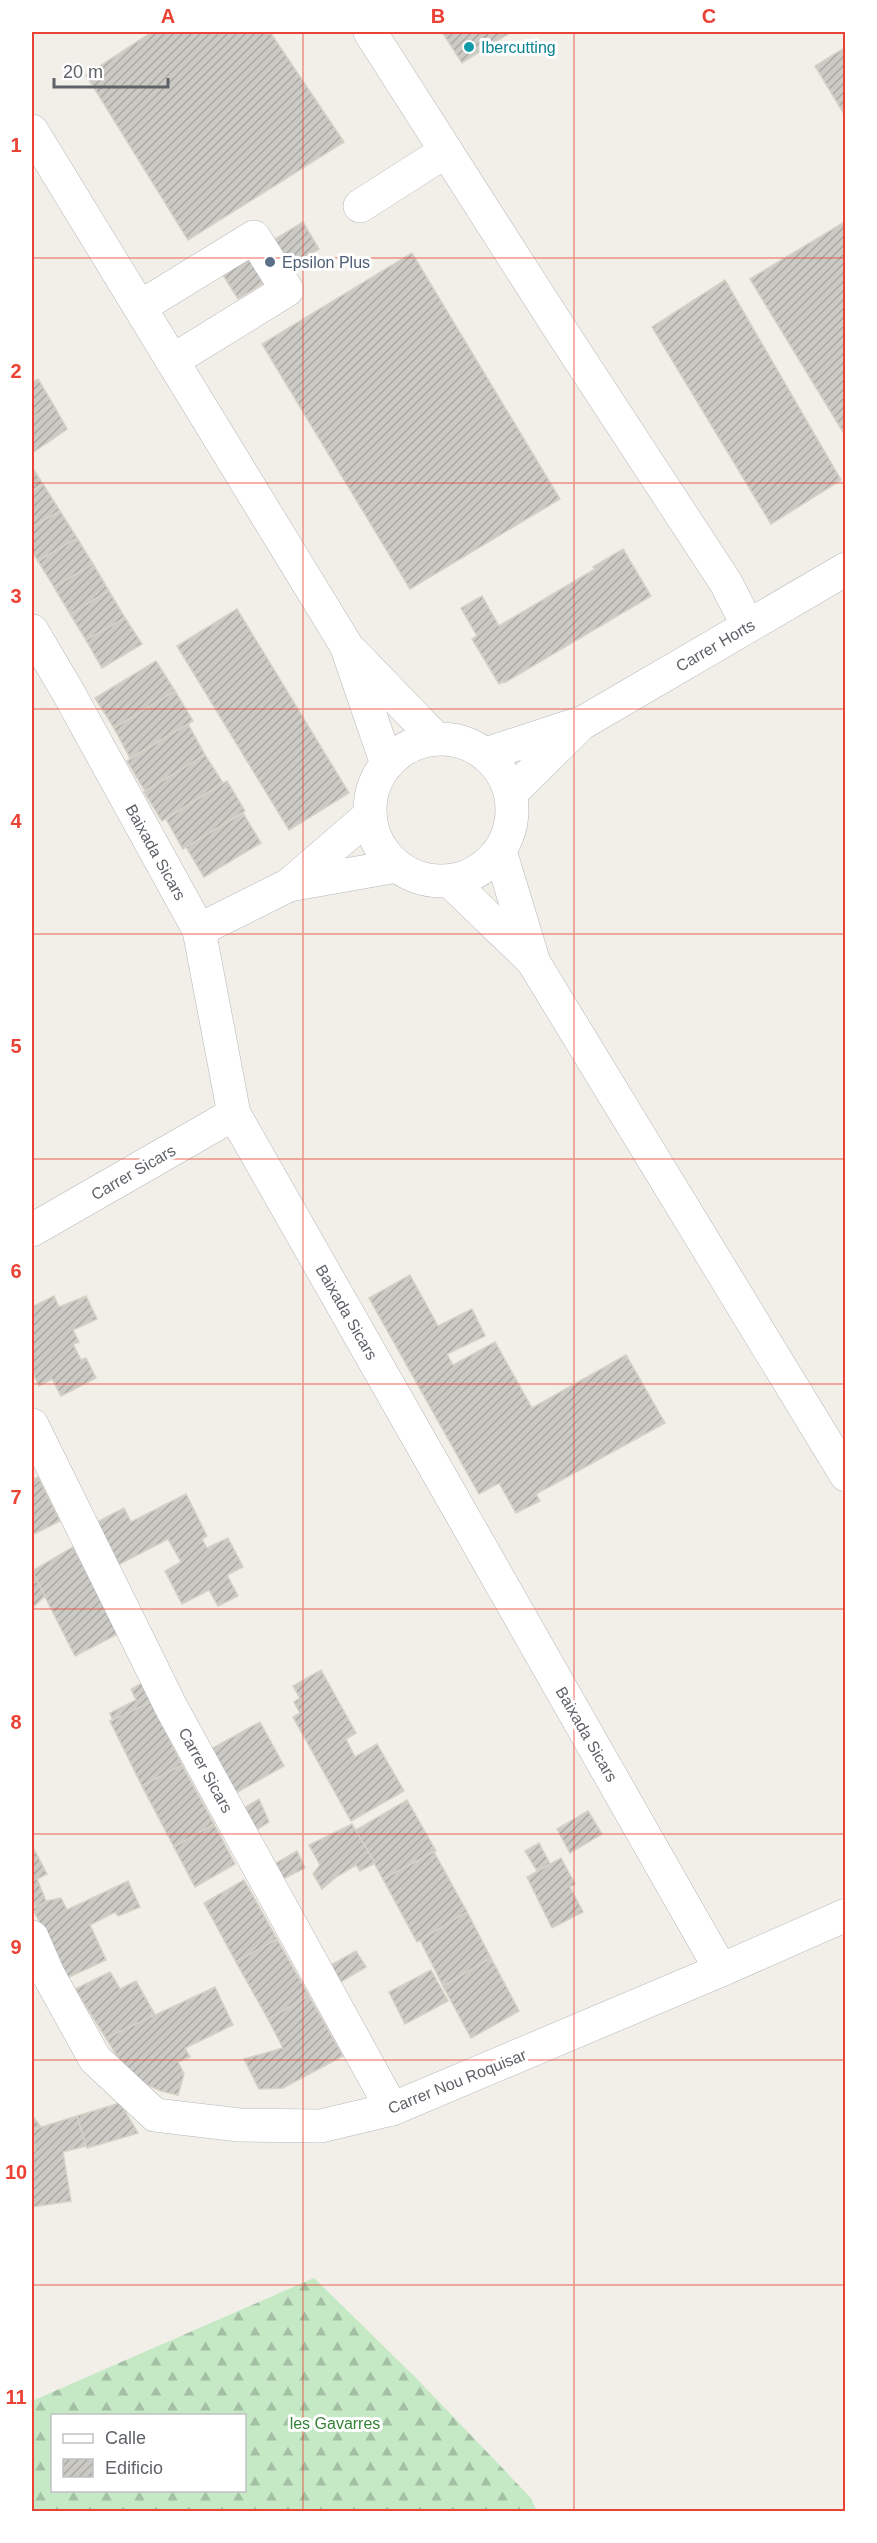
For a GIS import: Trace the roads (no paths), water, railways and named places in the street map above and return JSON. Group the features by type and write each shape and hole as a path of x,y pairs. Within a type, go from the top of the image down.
{"street":[{"path":"370,32 726,583 748,626"},
{"path":"32,131 346,645 436,739"},
{"path":"360,206 446,151"},
{"path":"140,307 254,237 287,290 172,361"},
{"name":"Carrer Horts","path":"486,754 584,722 846,568"},
{"name":"Baixada Sicars","path":"32,632 68,692 199,930 234,1114 721,1970"},
{"path":"346,645 387,764"},
{"name":"Carrer Horts","path":"511,793 584,722"},
{"path":"436,739 462,742 486,754 502,772 511,793 512,823 500,851 478,872 450,881 422,879 397,866 378,843 370,815 372,793 387,764 409,746 436,739"},
{"path":"199,930 289,885 370,815"},
{"path":"500,851 534,963"},
{"path":"289,885 397,866"},
{"path":"450,881 534,963 846,1475"},
{"name":"Carrer Sicars","path":"32,1230 234,1114"},
{"name":"Carrer Sicars","path":"32,1425 172,1709 392,2109"},
{"name":"Carrer Nou Roquisar","path":"32,1936 40,1976 95,2059 155,2115 239,2125 321,2126 392,2109 846,1915"}],"place":[{"name":"Ibercutting","path":"469,47"},
{"name":"Epsilon Plus","path":"270,262"}],"park label":[{"name":"les Gavarres","path":"335,2423"}]}
